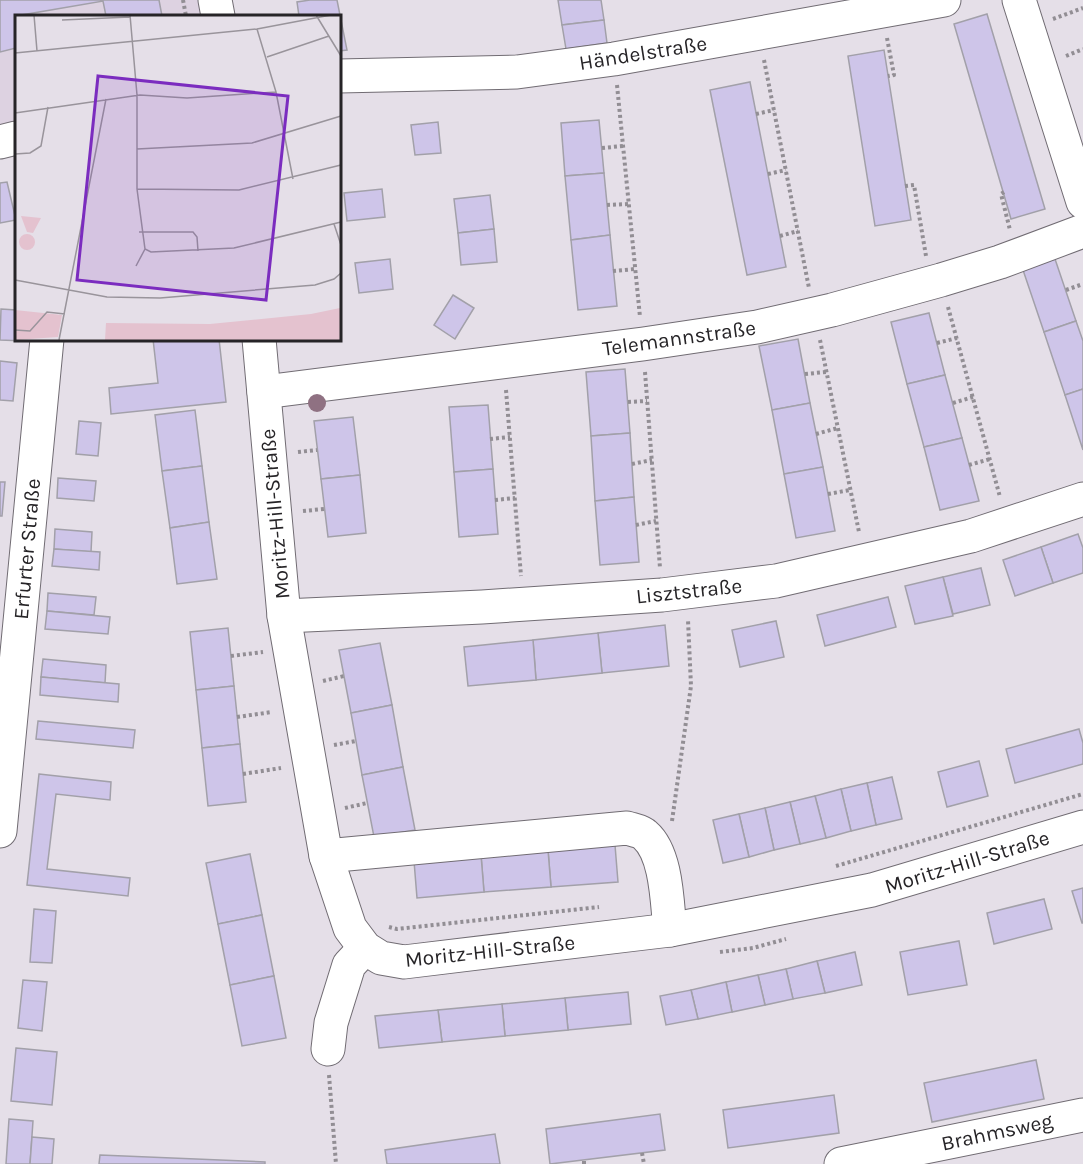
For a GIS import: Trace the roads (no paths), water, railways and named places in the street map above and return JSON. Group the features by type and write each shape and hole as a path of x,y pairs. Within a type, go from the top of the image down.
{"street":[{"path":"215,0 218,15"},
{"name":"Händelstraße","path":"340,76 517,72 614,59 944,0"},
{"path":"1020,0 1083,202"},
{"path":"0,142 15,138"},
{"name":"Telemannstraße","path":"264,392 643,344 757,327 937,281 1017,256 1083,231"},
{"name":"Erfurter Straße","path":"0,831 47,340"},
{"name":"Moritz-Hill-Straße","path":"259,340 284,616 326,856 350,928 373,936 381,958 404,962 670,930 872,890 1083,827"},
{"name":"Lisztstraße","path":"284,616 524,604 687,592 776,580 971,536 1083,499"},
{"path":"326,856 627,828 644,834 657,850 661,863 670,930"},
{"path":"328,1049 331,1023 349,965 373,936"},
{"name":"Brahmsweg","path":"841,1164 1083,1114"}]}
